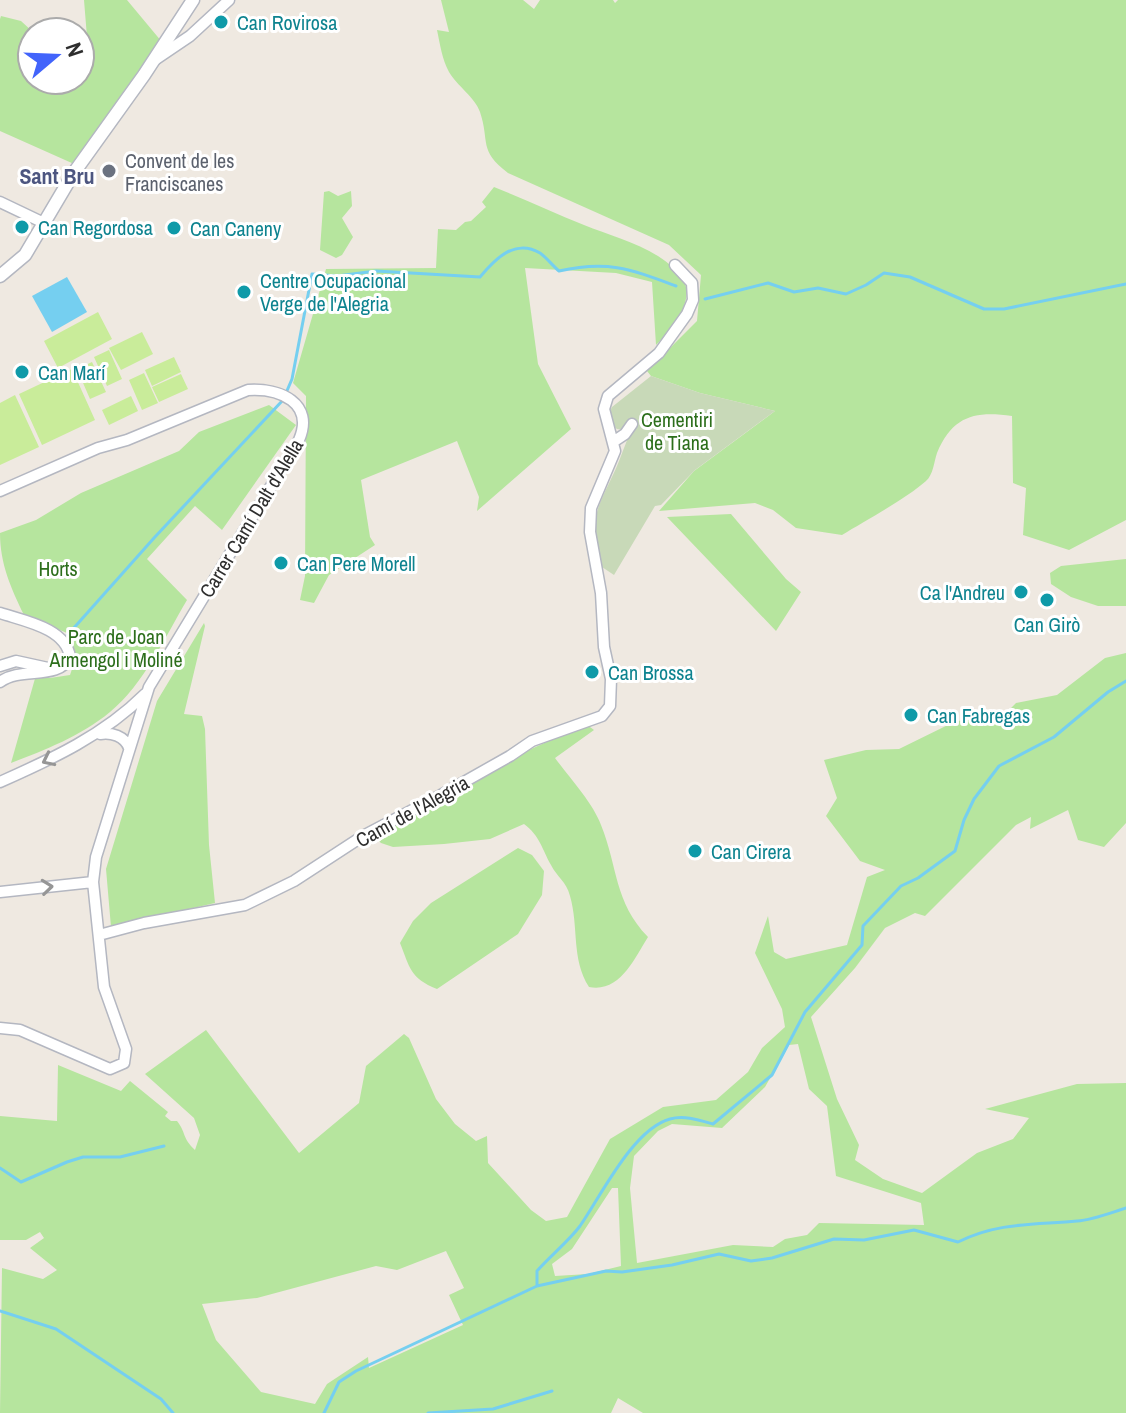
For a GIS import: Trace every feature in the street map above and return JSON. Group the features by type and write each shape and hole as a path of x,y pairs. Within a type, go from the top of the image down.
{"street":[{"path":"0,276 25,255 73,174 193,0"},
{"path":"154,60 190,36 229,0"},
{"path":"0,202 44,223"},
{"path":"632,424 625,434 613,442 604,416 608,396 659,353 682,325 693,300 692,283 675,265"},
{"name":"Carrer Camí Dalt d'Alella","path":"0,491 236,393 260,389 279,394 293,402 303,418 299,440 147,693 96,857 93,882 104,987 126,1049 124,1063 110,1069 20,1030 0,1028"},
{"name":"Camí de l'Alegria","path":"99,935 144,923 245,905 294,881 363,836 455,788 532,741 602,716 610,706 611,679 604,647 601,593 590,518 591,508 614,458 613,442"},
{"path":"0,613 31,623 64,639 70,657 63,667 53,671 15,674 0,682"},
{"path":"0,666 16,661 53,671"},
{"path":"0,782 94,736 127,713 147,693"},
{"path":"94,736 108,732 127,743 129,748"},
{"path":"0,892 93,882"}],"green space":[{"path":"84,0 127,0 162,42 74,164 0,131 0,19 1,16 16,20 16,96 96,96 96,16 85,16"},
{"path":"441,0 523,0 534,9 540,0 613,0 615,3 618,0 1126,0 1126,520 1069,550 1023,535 1026,488 1013,483 1012,416 987,414 967,418 950,430 937,453 932,472 918,488 842,535 796,528 773,510 755,503 659,511 694,471 775,411 700,393 651,376 647,371 697,321 701,275 669,245 508,173 492,158 478,107 452,77 445,62 437,30 449,32"},
{"path":"494,187 661,258 681,276 685,285 687,294 681,314 656,345 652,282 616,273 525,268 538,364 571,429 477,511 479,497 457,441 361,480 370,537 375,545 329,575 314,603 300,600 305,576 306,396 293,383 326,269 436,268 438,229 456,230 471,221 486,207 482,202"},
{"path":"351,191 352,206 342,218 353,237 342,255 336,258 320,250 324,192 338,196"},
{"path":"98,312 112,339 58,368 44,341"},
{"path":"142,332 153,354 121,370 109,348"},
{"path":"109,350 122,379 107,386 94,357"},
{"path":"174,357 181,372 152,386 145,370"},
{"path":"92,362 106,392 90,399 77,369"},
{"path":"72,369 95,420 42,445 19,394"},
{"path":"144,373 158,403 142,410 129,380"},
{"path":"181,374 188,389 159,402 152,387"},
{"name":"Cementiri de Tiana","path":"651,376 700,393 775,411 695,470 661,505 655,506 614,575 602,567 595,537 596,514 634,425 624,430 617,429 611,422 610,413 612,407"},
{"path":"15,395 39,447 0,465 0,403"},
{"path":"131,396 138,411 109,425 102,410"},
{"path":"269,405 296,425 222,530 195,506 147,559 187,600 144,674 122,701 99,721 62,742 11,763 36,675 50,678 70,675 76,657 67,633 24,615 4,565 0,533 36,520 81,493 179,451 199,432"},
{"path":"731,514 786,579 801,592 776,631 667,517"},
{"path":"1126,559 1126,606 1098,606 1071,597 1051,584 1050,573 1061,566"},
{"path":"204,623 184,714 202,716 205,729 209,845 215,903 111,927 106,869 157,701"},
{"path":"1126,653 1126,823 1104,847 1078,840 1068,810 1030,829 1031,817 1016,825 925,916 915,913 885,928 855,968 811,1017 837,1099 859,1145 855,1160 883,1179 922,1193 977,1153 1013,1139 1029,1118 985,1109 1077,1084 1126,1083 1126,1413 643,1413 618,1398 611,1413 0,1413 2,1268 43,1279 57,1270 30,1248 44,1238 40,1232 26,1240 0,1240 0,1116 57,1121 58,1065 121,1091 130,1081 168,1112 165,1116 177,1121 195,1150 200,1135 194,1118 145,1074 206,1030 299,1153 359,1103 366,1066 404,1034 409,1038 436,1099 455,1124 476,1141 487,1136 488,1163 531,1210 546,1221 567,1217 610,1139 663,1107 716,1100 748,1072 762,1048 785,1027 782,1009 755,953 768,916 774,952 786,959 847,945 867,877 885,870 860,861 826,816 837,798 824,760 866,750 899,749 956,721 1002,717 1016,703 1057,695 1105,658","holes":["798,1044 809,1089 827,1106 836,1176 921,1203 924,1225 819,1223 807,1235 785,1239 773,1247 733,1245 637,1263 630,1188 634,1156 658,1131 672,1124 722,1128 765,1087 789,1045","612,1188 618,1188 621,1266 588,1274 555,1276 552,1264 572,1249","446,1251 464,1288 449,1295 463,1325 369,1368 368,1357 327,1384 315,1404 261,1392 216,1340 202,1304 257,1298 376,1266 397,1270"]},
{"path":"586,724 594,730 555,758 597,817 607,840 623,897 637,924 648,937 618,980 600,987 589,987 583,976 568,891 537,838 524,824 490,839 444,844 393,847 375,837 529,750"},
{"path":"518,848 532,855 544,871 542,895 518,934 437,989 421,981 412,971 400,943 413,921 431,903"}],"water":[{"path":"67,277 87,312 52,332 32,296"}],"waterway":[{"path":"286,393 292,379 312,274 337,276 376,271 480,277 506,253 522,248 540,253 559,271 605,266 676,286"},
{"path":"705,299 768,283 794,292 818,288 846,294 884,273 910,277 984,309 1004,309 1126,284"},
{"path":"64,639 283,400"},
{"path":"324,1413 339,1382 356,1371 537,1286 537,1271 575,1232 631,1149 656,1125 681,1118 713,1124 772,1075 805,1012 862,945 863,926 901,886 918,878 955,851 974,799 999,766 1054,737 1126,681"},
{"path":"0,1168 21,1182 83,1157 120,1157 164,1146"},
{"path":"537,1286 606,1271 622,1272 672,1265 719,1254 751,1261 772,1258 834,1239 864,1240 914,1230 958,1242 987,1231 1083,1220 1126,1208"},
{"path":"0,1311 56,1329 161,1399 173,1413"},
{"path":"428,1413 493,1409 552,1391"}],"place":[{"name":"Can Rovirosa","path":"221,22"},
{"name":"Convent de les Franciscanes","path":"109,171"},
{"name":"Can Regordosa","path":"22,227"},
{"name":"Can Caneny","path":"174,228"},
{"name":"Centre Ocupacional Verge de l'Alegria","path":"244,292"},
{"name":"Can Marí","path":"22,372"},
{"name":"Can Pere Morell","path":"281,563"},
{"name":"Ca l'Andreu","path":"1021,592"},
{"name":"Can Girò","path":"1047,600"},
{"name":"Can Brossa","path":"592,672"},
{"name":"Can Fabregas","path":"911,715"},
{"name":"Can Cirera","path":"695,851"}],"district":[{"name":"Sant Bru","path":"57,176"}],"park label":[{"name":"Horts","path":"58,568"},
{"name":"Parc de Joan Armengol i Moliné","path":"116,648"}]}
